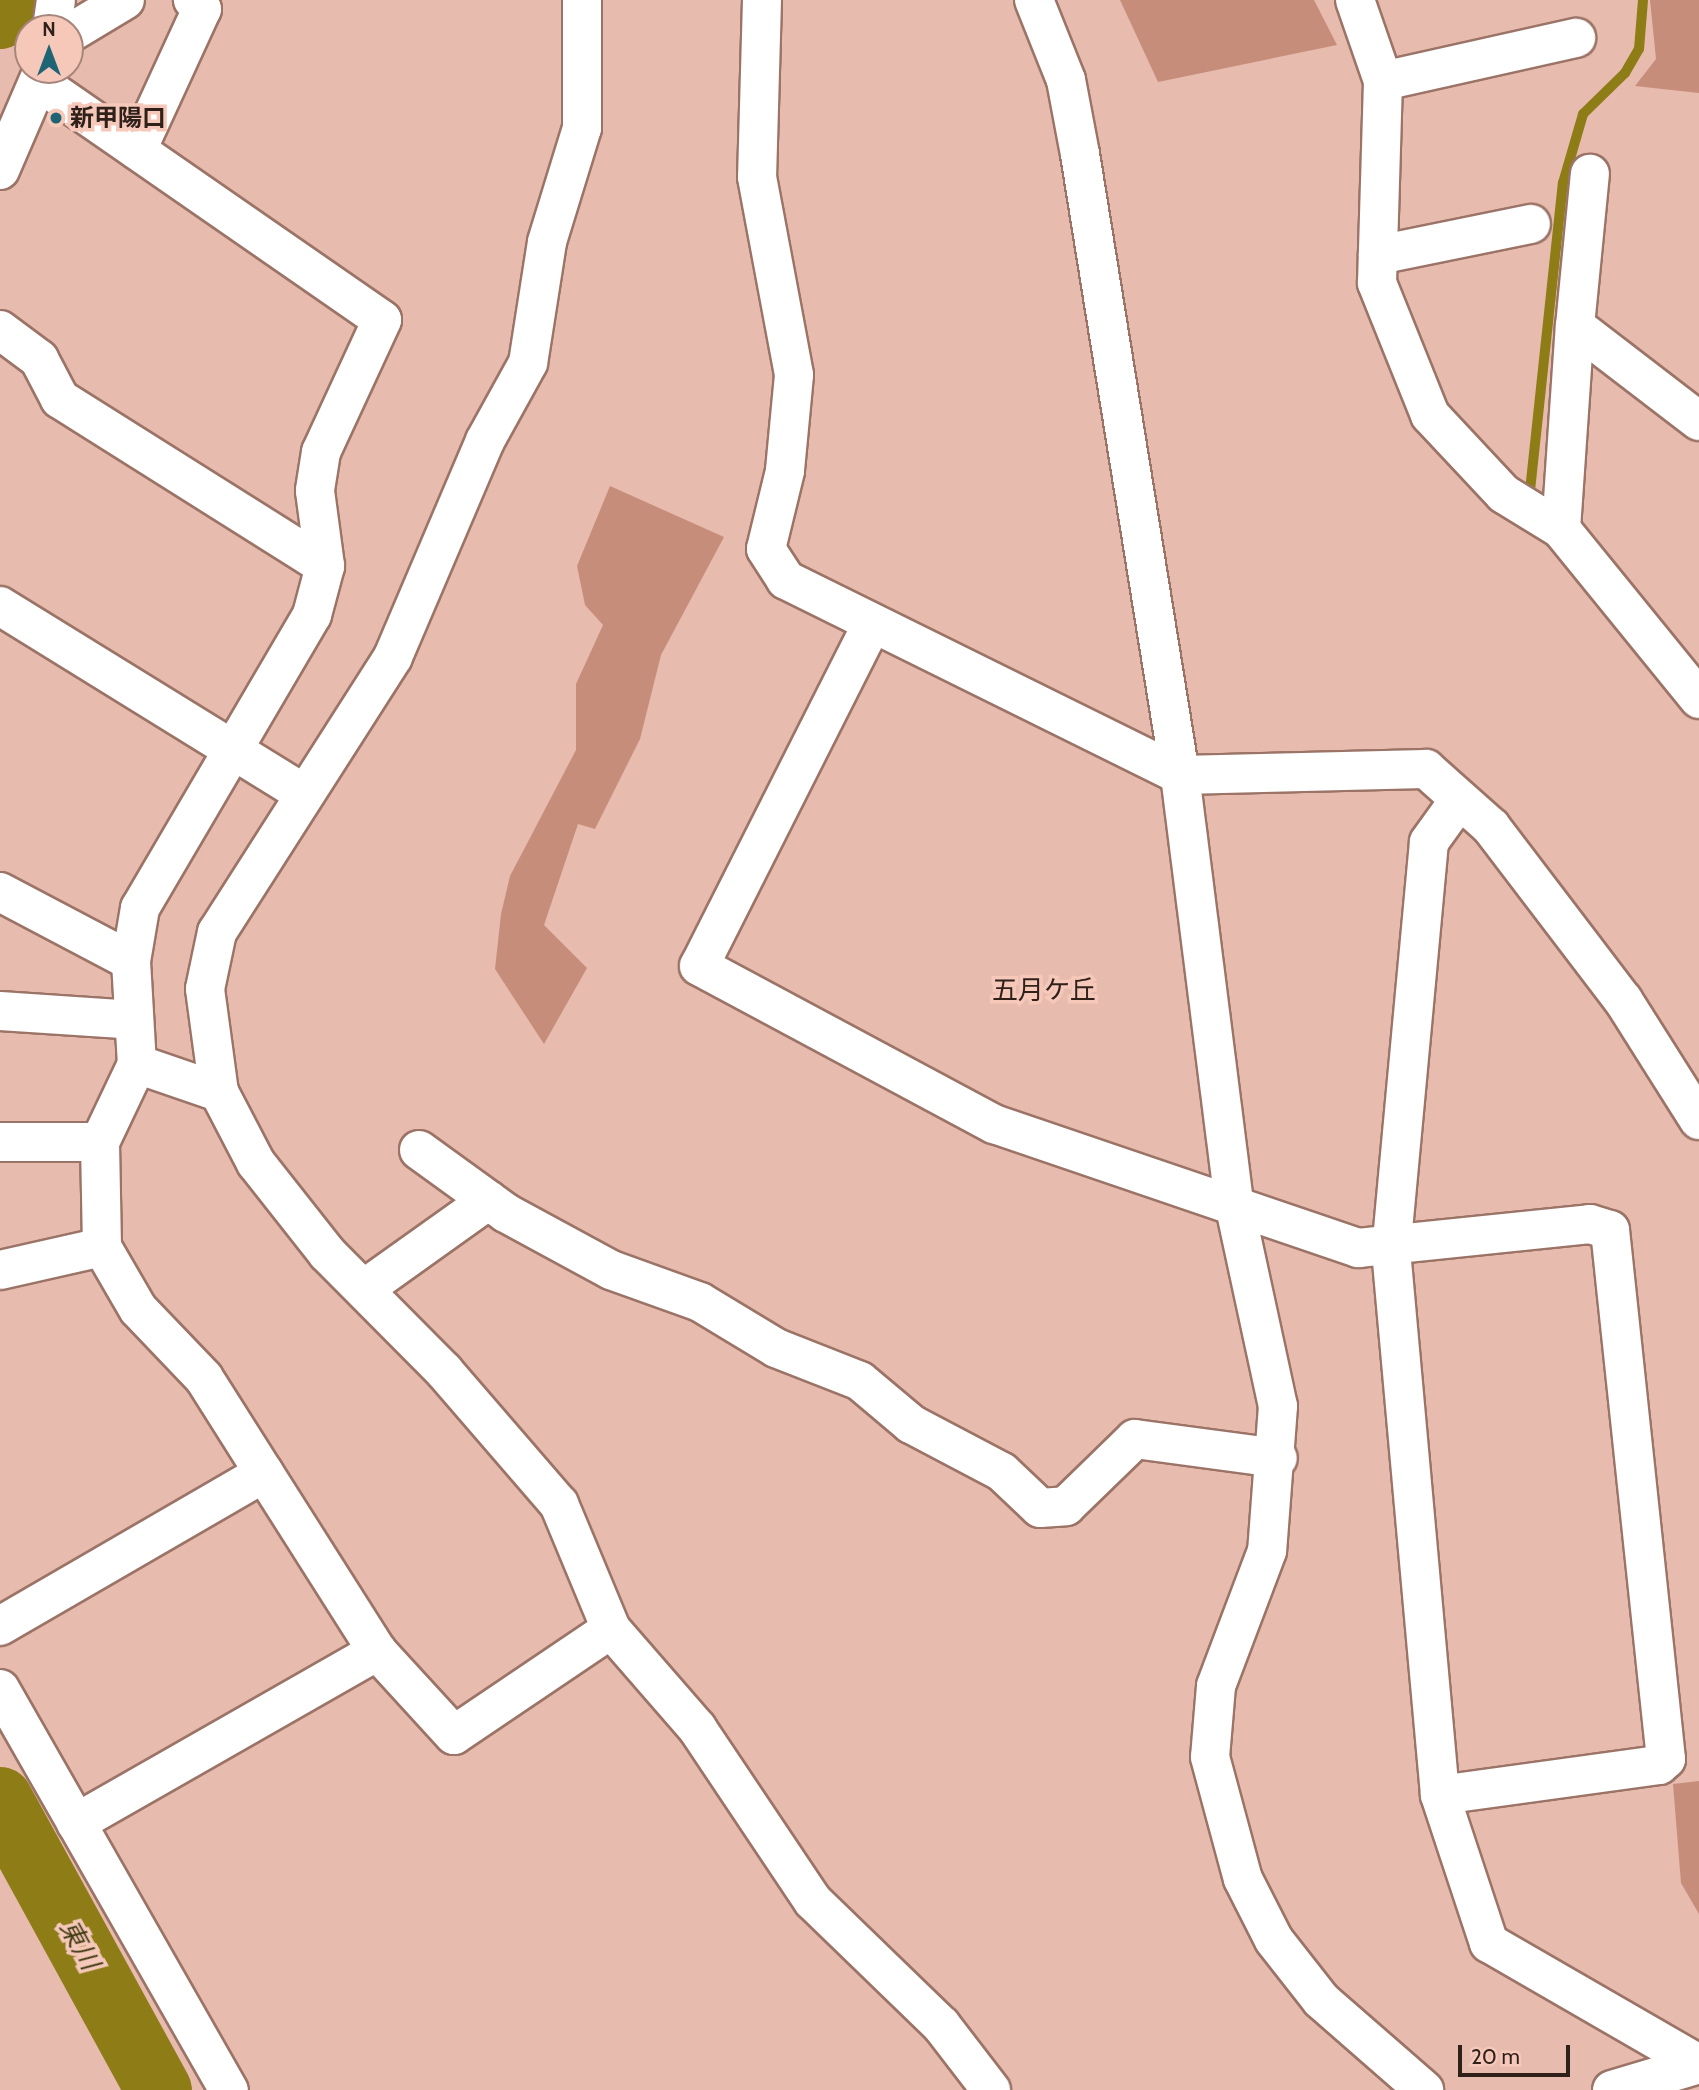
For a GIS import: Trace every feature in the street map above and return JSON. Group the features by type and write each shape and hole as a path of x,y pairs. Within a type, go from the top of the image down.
{"street":[{"path":"70,14 125,0"},
{"path":"137,150 202,9 193,0"},
{"path":"582,0 582,128 547,242 528,363 485,441 393,657 301,792 217,932 205,989 219,1092 256,1163 363,1289 444,1371 559,1504 611,1629 697,1728 813,1901 941,2025 991,2090"},
{"path":"762,0 757,177 794,375 785,471 766,549 786,580 1180,775 1426,769 1457,803 1491,827 1623,1000 1699,1120"},
{"path":"1034,0 1066,80 1080,154 1180,775 1234,1203 1278,1406 1278,1458 1267,1551 1216,1686 1210,1757 1220,1806 1243,1879 1274,1940 1321,2000 1424,2090"},
{"path":"1355,0 1383,81 1377,283 1393,337 1430,415 1504,494 1561,529 1699,699"},
{"path":"1383,81 1576,38"},
{"path":"0,170 38,84"},
{"path":"51,84 137,150 382,320 321,452 315,491 325,566 312,615 236,751 140,908 131,961 137,1065 100,1142 102,1247 138,1309 204,1378 377,1651 454,1735 611,1629"},
{"path":"1561,529 1575,326 1590,174"},
{"path":"1378,255 1531,225"},
{"path":"1575,326 1699,421"},
{"path":"0,330 38,359 60,398 325,566"},
{"path":"0,606 301,792"},
{"path":"872,624 699,966 994,1124 1234,1203 1358,1248 1391,1250 1590,1224 1610,1230 1666,1759 1659,1765 1440,1795"},
{"path":"1457,803 1429,842 1391,1250 1440,1795 1489,1943 1699,2064"},
{"path":"0,892 131,961"},
{"path":"0,1011 134,1020"},
{"path":"137,1065 219,1092"},
{"path":"0,1142 100,1142"},
{"path":"419,1150 489,1200 611,1270 700,1301 776,1348 860,1381 911,1424 1002,1472 1040,1508 1066,1506 1135,1439 1278,1458"},
{"path":"363,1289 489,1200"},
{"path":"0,1270 102,1247"},
{"path":"0,1626 264,1473"},
{"path":"76,1823 377,1651"},
{"path":"0,1689 229,2090"},
{"path":"1612,2090 1699,2064"}],"shaded area":[{"path":"1120,0 1314,0 1337,45 1158,82"},
{"path":"1650,0 1699,0 1699,93 1635,86 1656,59"},
{"path":"610,486 724,537 661,655 640,739 595,829 578,824 544,925 587,968 544,1044 495,969 501,914 510,876 576,750 576,684 603,625 585,605 577,566"},
{"path":"1699,1781 1699,1914 1681,1883 1673,1784"}],"waterway":[{"name":"東川","path":"0,16 4,0"},
{"path":"1529,500 1563,183 1583,114 1625,73 1639,49 1643,0"},
{"name":"東川","path":"0,1800 159,2090"}],"place":[{"name":"新甲陽口","path":"56,118"}],"district":[{"name":"五月ケ丘","path":"1044,991"}]}
